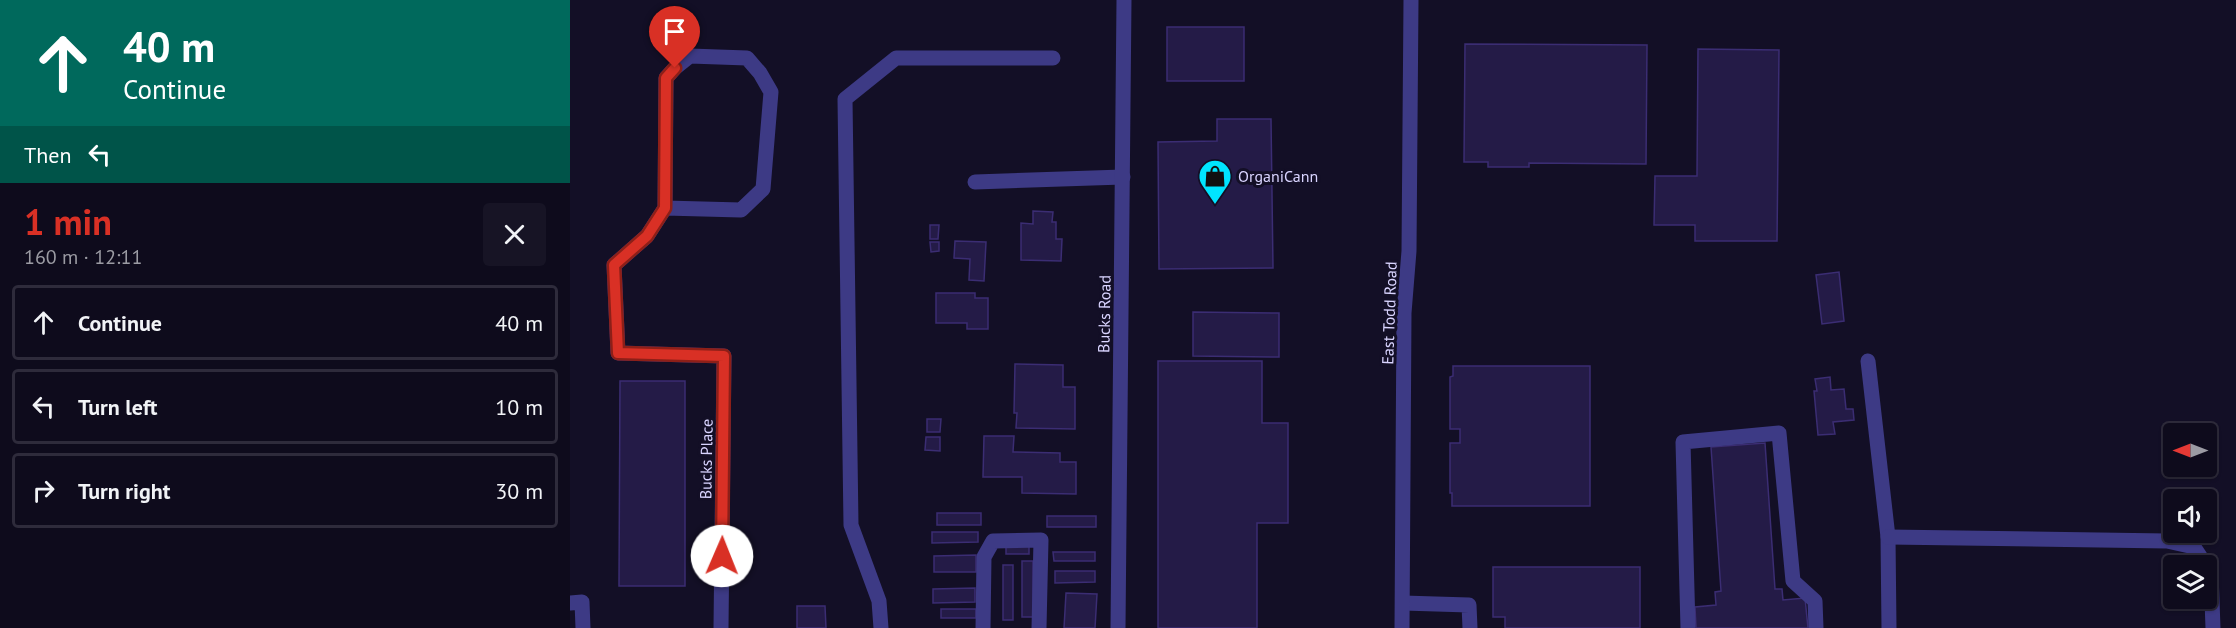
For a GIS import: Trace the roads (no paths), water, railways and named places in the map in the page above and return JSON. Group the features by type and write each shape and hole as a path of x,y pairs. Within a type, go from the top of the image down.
{"street":[{"name":"Bucks Road","path":"1118,628 1125,0"},
{"name":"East Todd Road","path":"1402,628 1404,314 1409,240 1411,0"},
{"path":"690,56 747,58 760,73 771,92 763,189 741,210 665,208 666,78 690,56"},
{"path":"881,628 879,602 851,525 845,99 896,58 1053,58"},
{"path":"975,182 1123,177"},
{"name":"Bucks Place","path":"665,208 647,236 614,265 618,353 724,356 721,628"},
{"path":"1868,361 1888,537 1889,628"},
{"path":"1688,628 1683,442 1779,433 1793,581 1815,602 1816,628"},
{"path":"1888,537 2167,541 2194,547 2211,573 2213,628"},
{"path":"983,628 984,557 993,542 1041,540 1039,628"},
{"path":"570,603 582,602 583,628"},
{"path":"1403,603 1469,605 1470,628"}],"place":[{"name":"OrganiCann","path":"1215,205"}]}
